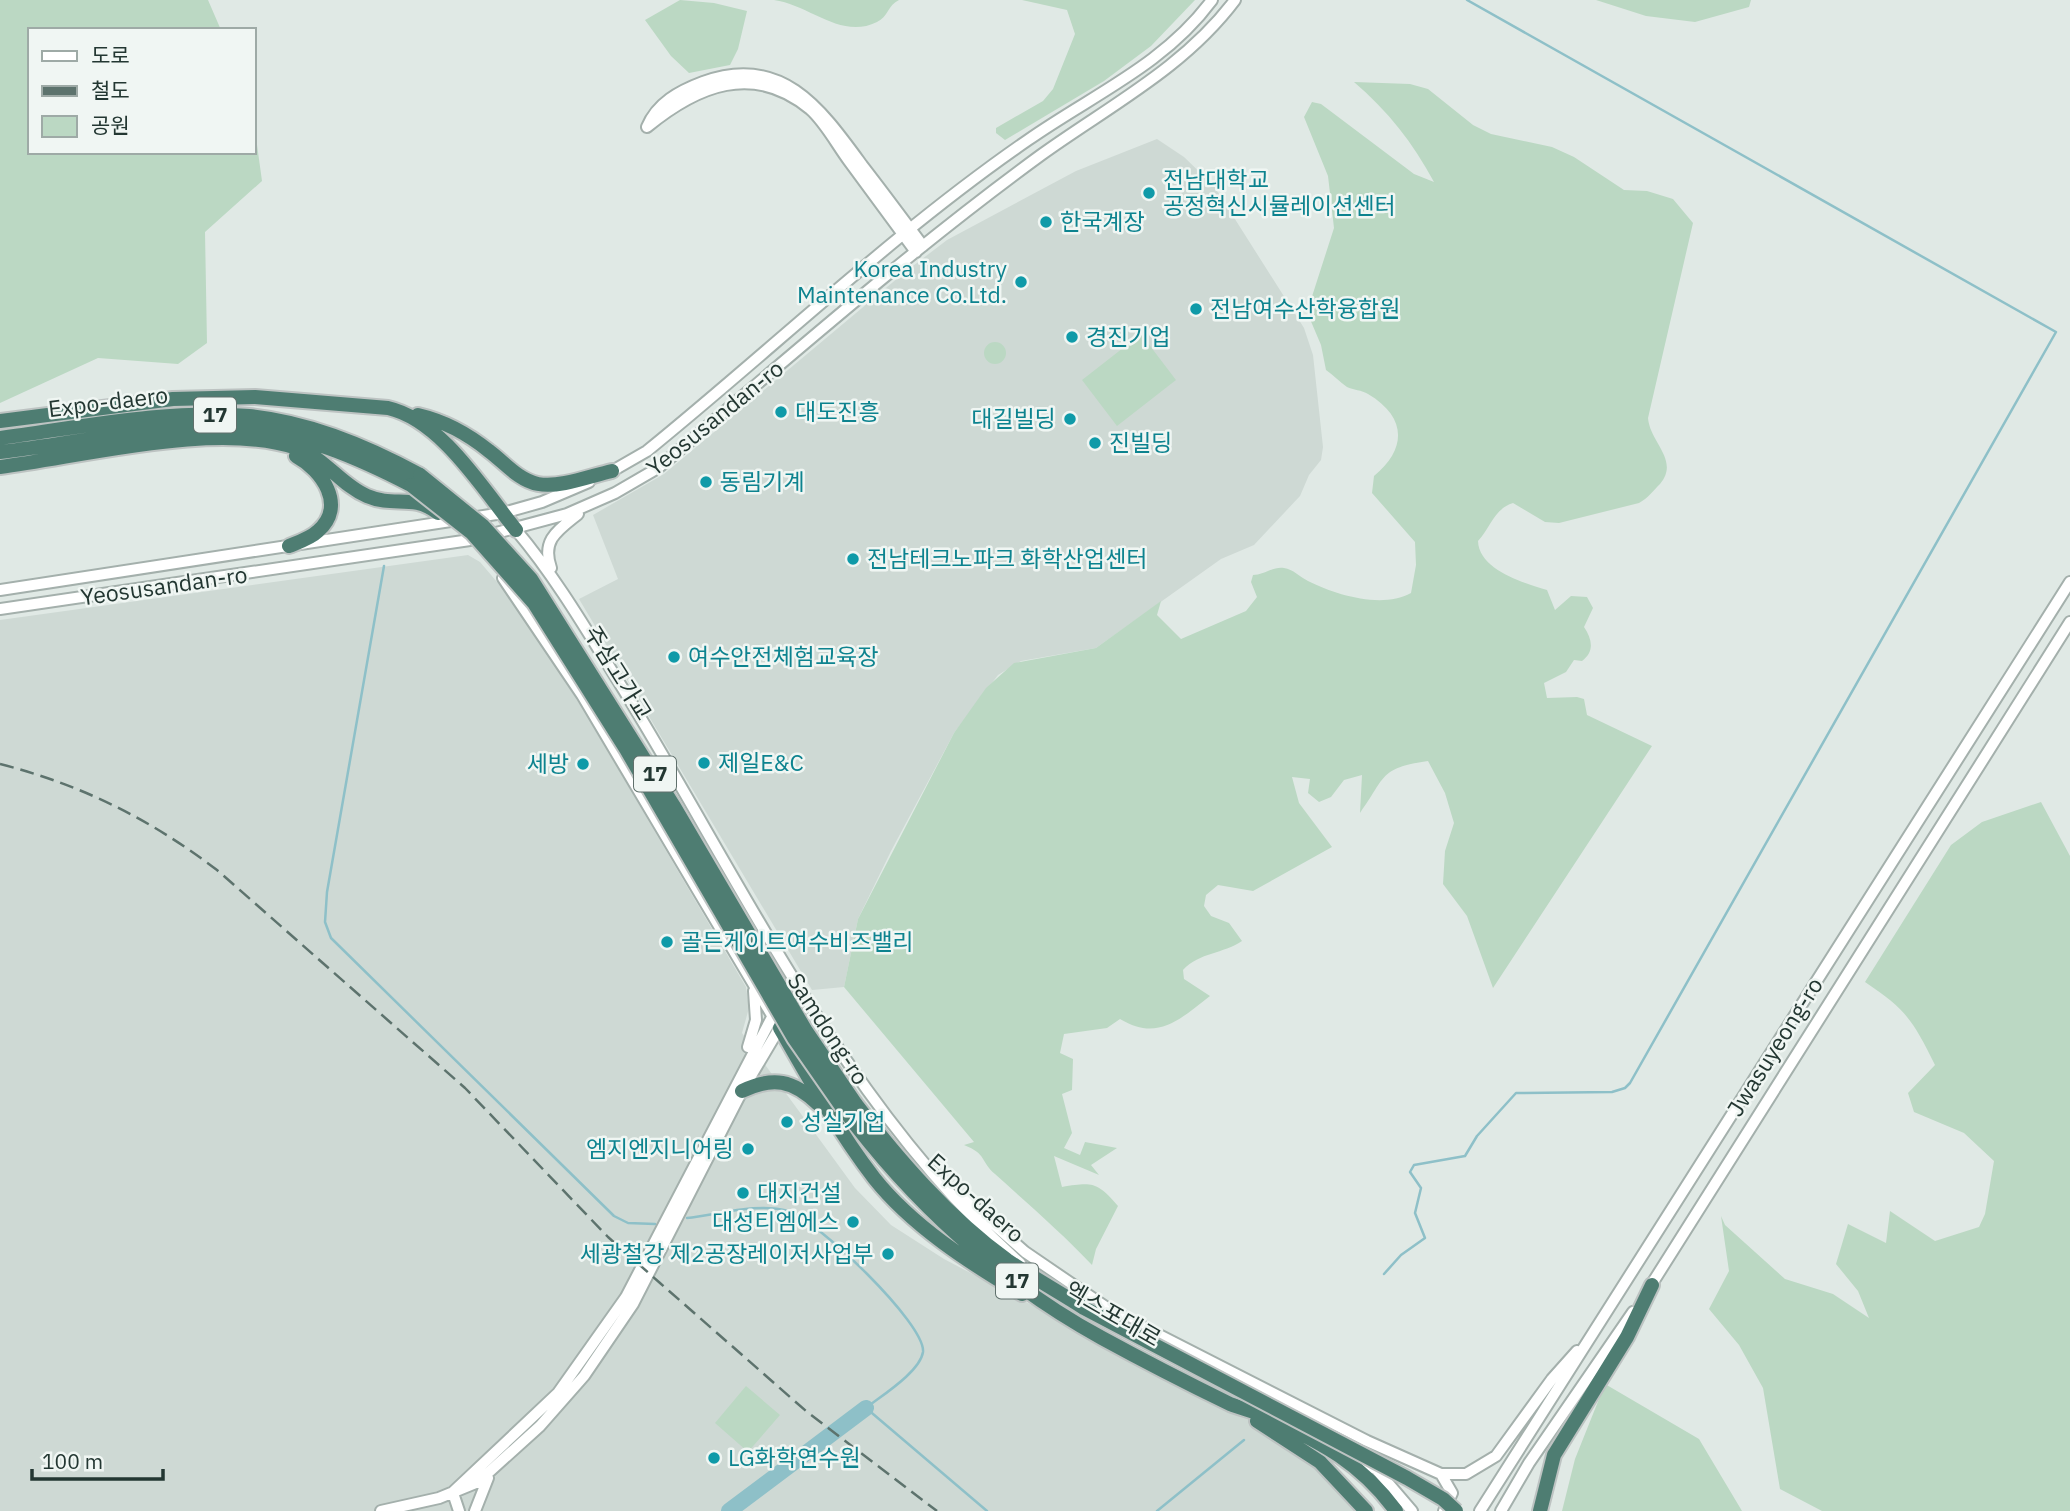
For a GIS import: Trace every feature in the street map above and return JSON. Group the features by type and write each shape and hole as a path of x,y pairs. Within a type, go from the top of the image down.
{"highway":[{"path":"0,421 173,399 329,402 406,412 451,426 490,451 514,472 537,484 554,484 612,471"},
{"path":"406,412 447,445 516,530"},
{"name":"Expo-daero","path":"0,438 157,417 250,416 328,433 380,453 415,480"},
{"name":"Expo-daero","path":"0,452 164,429 242,428 322,445 415,480"},
{"path":"0,467 201,438 263,442 309,453 366,496 383,502 419,501 450,523"},
{"path":"263,442 308,464 330,495 331,511 324,525 316,533 289,546"},
{"name":"주삼고가교","path":"415,480 508,570 538,609 626,749 794,1038 843,1109"},
{"path":"780,1028 843,1109"},
{"path":"738,1088 765,1081 790,1083 843,1109"},
{"name":"Expo-daero","path":"843,1109 891,1150 938,1199 1007,1259 1084,1308"},
{"name":"엑스포대로","path":"843,1109 877,1154 962,1240 1072,1321 1232,1405 1268,1417 1351,1462 1378,1487 1396,1511"},
{"path":"1540,1511 1554,1455 1628,1337 1652,1285"},
{"name":"엑스포대로","path":"1084,1308 1407,1478 1443,1499 1456,1511"},
{"path":"1232,1405 1320,1462 1366,1511"}],"street":[{"name":"Yeosusandan-ro","path":"0,590 503,513 563,494 612,471 647,451 907,232 1028,139 1083,107 1158,57 1179,38 1212,0"},
{"name":"Yeosusandan-ro","path":"0,609 470,540 516,530 586,507 658,468 919,249 1041,155 1166,70 1219,22 1236,0"},
{"path":"907,232 813,111 777,89 756,83 719,86 680,101 647,127 652,114 682,90 717,78 757,75 782,82 808,97 833,124 919,249"},
{"path":"556,580 547,556 548,540 586,507"},
{"name":"Samdong-ro","path":"450,523 470,540 509,584 582,695 780,1028"},
{"name":"Samdong-ro","path":"516,530 556,580 802,993 883,1110 928,1165"},
{"name":"Jwasuyeong-ro","path":"1480,1511 1515,1451 1590,1339 2070,582"},
{"name":"Jwasuyeong-ro","path":"1501,1511 1529,1463 1652,1285 2070,622"},
{"path":"381,1511 469,1488 494,1469 558,1407 618,1327 664,1246 772,1015 793,977"},
{"path":"738,1088 756,1020 752,981"},
{"path":"453,1493 551,1400 583,1360 626,1297 738,1088 802,993"},
{"path":"928,1165 1025,1252 1110,1310 1354,1435 1441,1474 1465,1474 1496,1456 1568,1359 1590,1339"},
{"path":"928,1165 981,1227 1038,1279"},
{"path":"1351,1462 1376,1469 1412,1511"},
{"path":"475,1511 479,1494 494,1469"},
{"path":"1441,1474 1452,1493 1444,1511"},
{"path":"453,1493 459,1511"},
{"path":"394,1508 424,1511"}],"shaded area":[{"path":"1157,139 1184,157 1214,186 1304,328 1313,355 1323,447 1321,460 1309,475 1300,496 1254,545 1221,559 1096,648 1021,661 998,675 954,733 891,851 858,919 844,987 812,990 579,599 618,579 593,515 664,474 905,272 947,240 1076,171"},
{"path":"468,555 480,562 509,596 583,709 746,987 749,1008 742,1033 855,1188 891,1225 944,1259 1277,1434 1366,1511 0,1511 0,620"}],"green space":[{"path":"0,0 208,0 220,28 28,28 28,154 256,154 256,138 262,181 205,232 207,343 178,364 98,358 0,403"},
{"path":"680,0 714,3 747,11 738,49 730,65 689,73 671,56 645,20"},
{"path":"774,0 899,0 877,22 851,27"},
{"path":"1022,0 1195,0 1151,46 1104,81 1005,140 996,133 996,128 1043,101 1053,89 1075,34 1067,10"},
{"path":"1596,0 1751,0 1749,7 1695,22 1646,16"},
{"path":"1354,82 1410,84 1428,89 1473,125 1491,134 1552,147 1574,157 1624,190 1647,191 1673,199 1693,223 1648,418 1666,459 1667,467 1660,484 1639,503 1559,523 1545,522 1513,503 1497,514 1478,541 1480,551 1494,567 1515,579 1547,590 1555,610 1571,596 1587,597 1593,608 1584,627 1590,640 1589,653 1582,661 1574,660 1566,672 1544,683 1547,698 1584,699 1587,715 1652,746 1493,988 1467,916 1443,884 1445,851 1454,823 1445,793 1428,761 1400,767 1385,776 1360,813 1362,775 1344,780 1331,797 1319,802 1308,793 1310,779 1292,777 1299,803 1332,847 1253,891 1218,885 1206,895 1204,906 1211,916 1229,923 1242,941 1204,956 1183,970 1184,979 1210,996 1189,1013 1157,1028 1134,1026 1120,1019 1107,1028 1064,1034 1060,1053 1073,1059 1072,1090 1062,1094 1072,1133 1064,1148 1080,1155 1085,1142 1117,1148 1091,1165 1099,1175 1054,1156 1062,1187 1081,1184 1094,1186 1105,1192 1118,1206 1096,1249 1092,1265 990,1169 980,1155 964,1145 974,1142 844,987 858,919 954,733 986,688 1014,663 1096,648 1161,601 1157,615 1181,639 1246,611 1257,597 1251,582 1253,575 1276,568 1293,571 1319,586 1359,598 1387,600 1411,593 1416,565 1415,542 1372,493 1374,476 1385,466 1397,444 1396,423 1381,403 1366,393 1347,387 1326,370 1321,345 1307,312 1334,228 1328,176 1304,117 1312,102 1321,104 1414,174 1434,182 1399,128"},
{"path":"1141,334 1176,380 1117,426 1082,380"},
{"path":"995,342 1003,345 1006,353 1003,361 995,364 987,361 984,353 987,345"},
{"path":"2041,802 2070,856 2070,1511 1822,1511 1780,1489 1763,1388 1739,1345 1709,1309 1729,1271 1721,1216 1725,1225 1785,1279 1833,1294 1869,1318 1858,1291 1836,1264 1848,1224 1886,1243 1890,1211 1935,1241 1979,1227 1985,1214 1994,1161 1964,1133 1914,1112 1908,1093 1935,1065 1908,1017 1865,982 1951,845 1982,822"},
{"path":"1605,1384 1699,1439 1742,1511 1562,1511 1575,1459"},
{"path":"746,1386 780,1415 748,1452 715,1423"}],"waterway":[{"path":"1384,1274 1401,1255 1425,1238 1415,1213 1421,1188 1410,1172 1414,1165 1465,1156 1477,1136 1516,1093 1612,1092 1625,1088 1630,1083 2056,332 1467,0"},
{"path":"384,566 327,892 325,922 331,938 614,1216 628,1223 655,1224"},
{"path":"687,1218 751,1208 788,1211 821,1232 867,1274 907,1319 919,1338 923,1352 908,1375 866,1408 987,1511"},
{"path":"729,1511 866,1408"},
{"path":"1157,1511 1244,1440"}],"railway":[{"path":"0,764 59,782 114,806 166,835 217,870 465,1088 608,1237 806,1411 937,1511"}],"place":[{"name":"전남대학교 공정혁신시뮬레이션센터","path":"1149,193"},
{"name":"한국계장","path":"1046,222"},
{"name":"Korea Industry Maintenance Co.Ltd.","path":"1021,282"},
{"name":"전남여수산학융합원","path":"1196,309"},
{"name":"경진기업","path":"1072,337"},
{"name":"대도진흥","path":"781,412"},
{"name":"대길빌딩","path":"1070,419"},
{"name":"진빌딩","path":"1095,443"},
{"name":"동림기계","path":"706,482"},
{"name":"전남테크노파크 화학산업센터","path":"853,559"},
{"name":"여수안전체험교육장","path":"674,657"},
{"name":"제일E&C","path":"704,763"},
{"name":"세방","path":"583,764"},
{"name":"골든게이트여수비즈밸리","path":"667,942"},
{"name":"성실기업","path":"787,1122"},
{"name":"엠지엔지니어링","path":"748,1149"},
{"name":"대지건설","path":"743,1193"},
{"name":"대성티엠에스","path":"853,1222"},
{"name":"세광철강 제2공장레이저사업부","path":"888,1254"},
{"name":"LG화학연수원","path":"714,1458"}]}
